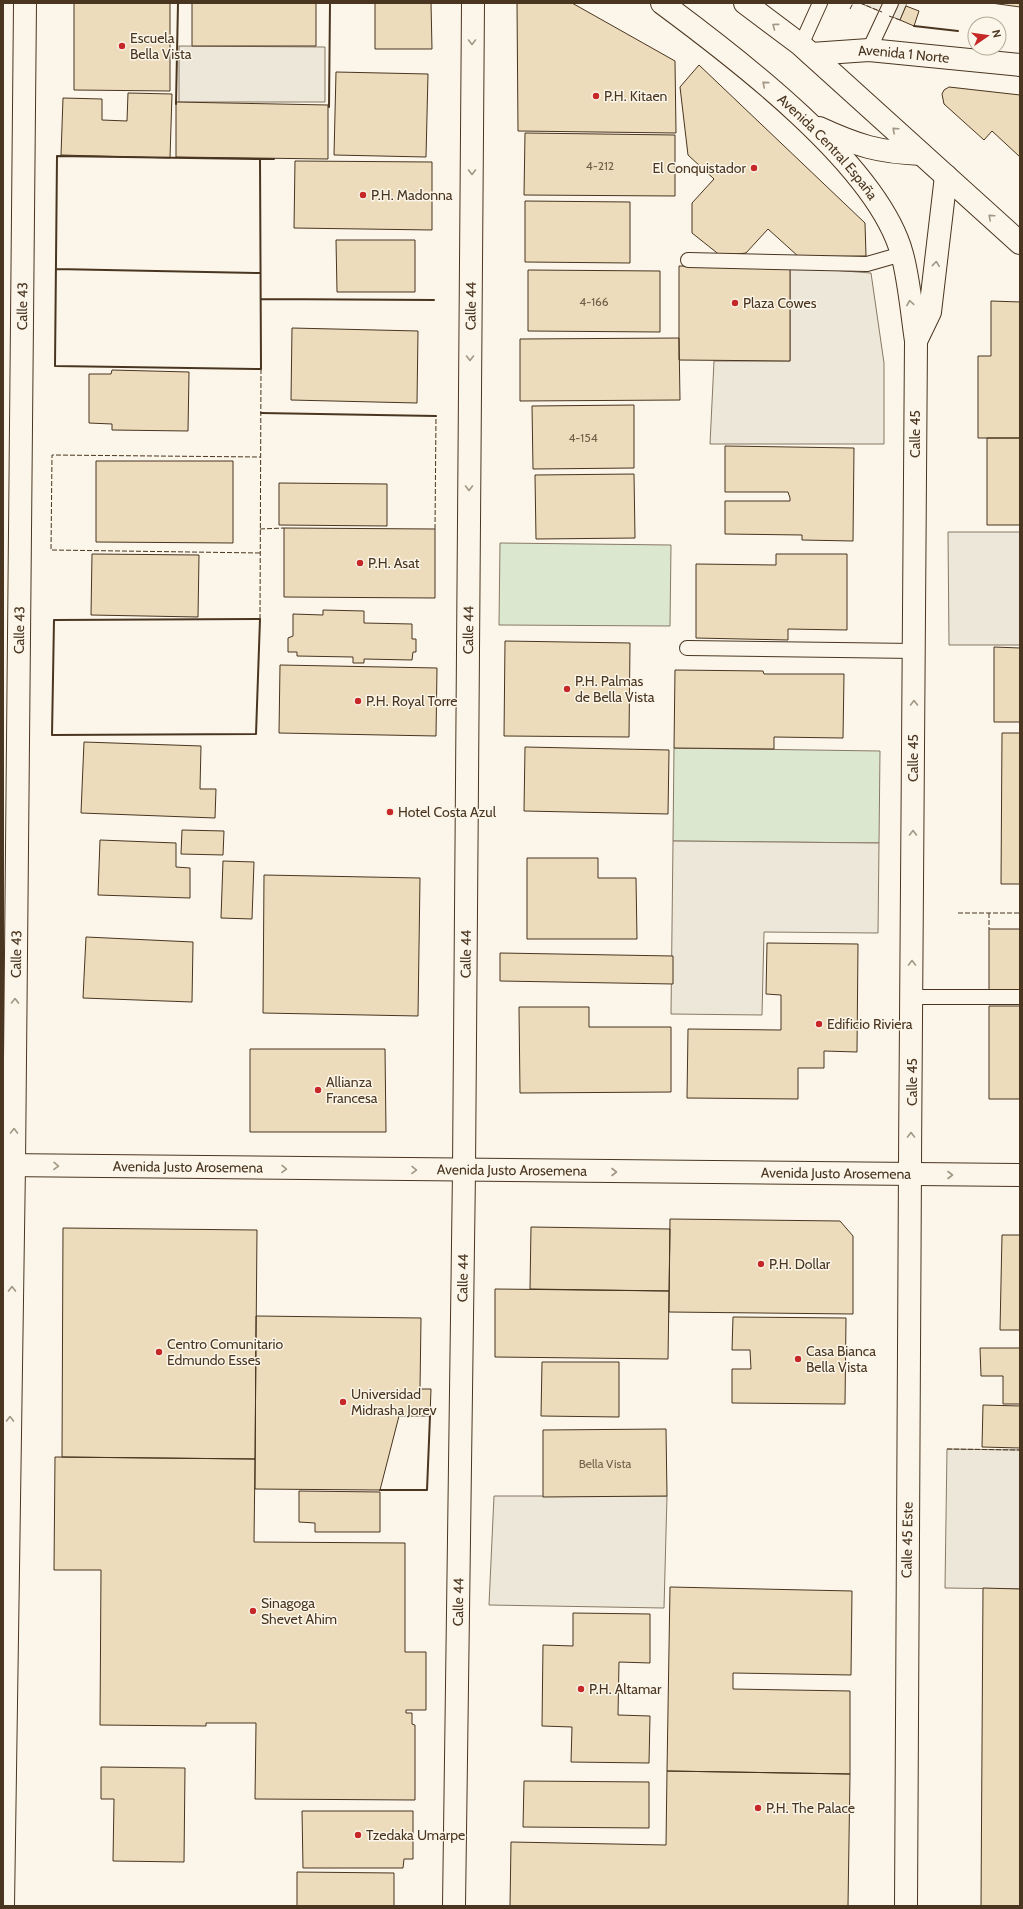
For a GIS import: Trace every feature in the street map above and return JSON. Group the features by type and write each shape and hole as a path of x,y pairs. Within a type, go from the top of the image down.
{"street":[{"name":"Calle 43","path":"3,1906 8,1165 25,3"},
{"name":"Calle 44","path":"454,1906 464,1171 473,3"},
{"name":"Avenida Central España","path":"662,3 736,59 806,121 834,150 876,202 890,224 902,254 916,341"},
{"path":"745,3 806,50 1020,243"},
{"name":"Avenida 1 Norte","path":"806,50 869,50 1020,65"},
{"path":"806,121 865,147 883,151 921,154"},
{"path":"916,341 930,312 946,176"},
{"name":"Calle 45","path":"911,1174 916,341"},
{"name":"Avenida Justo Arosemena","path":"8,1165 464,1171 1020,1175"},
{"name":"Calle 45 Este","path":"906,1906 906,1554 911,1174"}],"lane":[{"path":"806,50 820,3"},
{"path":"869,50 891,3"},
{"path":"688,260 867,264 902,254"},
{"path":"687,648 914,651"},
{"path":"912,997 1020,997"}],"green space":[{"path":"500,543 671,545 670,626 499,625"},
{"path":"674,748 880,751 879,843 673,841"}],"shaded area":[{"path":"860,3 907,3 900,20"},
{"path":"179,46 325,47 325,102 179,102"},
{"path":"790,267 871,273 884,363 884,444 710,444 714,361 790,361"},
{"path":"948,532 1020,532 1020,645 949,645"},
{"path":"673,841 879,843 878,933 764,932 762,1015 671,1014"},
{"path":"947,1449 1020,1450 1020,1589 945,1588"},
{"path":"494,1496 667,1496 664,1608 489,1605"}],"building":[{"name":"Escuela Bella Vista","path":"74,3 170,3 170,91 74,90"},
{"path":"192,3 316,3 316,46 192,46"},
{"path":"375,3 431,3 432,49 375,49"},
{"name":"P.H. Kitaen","path":"517,3 572,3 675,61 676,133 518,131"},
{"path":"991,3 1020,3 1020,7"},
{"path":"906,6 919,11 914,26 900,20"},
{"name":"El Conquistador","path":"699,65 865,223 866,256 799,257 768,229 746,253 721,256 692,233 692,203 714,179 688,155 680,87"},
{"path":"336,72 428,74 426,157 334,155"},
{"path":"949,87 1020,95 1020,157 992,131 984,140 944,104 942,94 944,90"},
{"path":"128,93 172,94 170,158 61,155 63,98 102,99 102,120 127,121"},
{"path":"176,102 328,105 328,159 176,157"},
{"path":"525,133 675,135 675,196 524,195"},
{"name":"P.H. Madonna","path":"295,161 432,162 432,230 294,228"},
{"path":"525,201 630,202 630,263 525,262"},
{"path":"336,240 415,240 415,292 337,292"},
{"name":"Plaza Cowes","path":"679,266 790,267 790,361 679,360"},
{"path":"528,270 660,271 660,332 528,331"},
{"path":"991,301 1020,302 1020,438 978,438 978,356 991,356"},
{"path":"292,328 418,331 417,403 291,400"},
{"path":"679,338 680,400 520,401 520,339"},
{"path":"112,370 189,372 188,431 112,430 112,424 89,423 89,374 111,374"},
{"path":"634,405 634,468 533,469 532,406"},
{"path":"987,438 1020,438 1020,525 987,525"},
{"path":"725,446 854,448 853,541 802,540 802,535 725,534 725,501 790,501 790,498 788,492 725,492"},
{"path":"96,461 233,461 233,543 96,542"},
{"path":"634,474 635,538 536,539 535,475"},
{"path":"279,483 387,484 387,526 279,525"},
{"name":"P.H. Asat","path":"284,528 435,529 435,598 284,597"},
{"path":"92,554 199,555 198,617 91,615"},
{"path":"776,554 847,554 847,630 788,629 788,640 696,638 696,564 776,565"},
{"path":"323,610 364,611 364,623 412,624 412,639 416,639 416,652 413,652 412,660 364,659 364,663 353,663 353,657 297,656 297,652 288,652 288,638 293,636 293,614 323,615"},
{"name":"P.H. Palmas de Bella Vista","path":"505,641 630,643 629,737 504,736"},
{"path":"994,647 1020,648 1020,722 994,722"},
{"name":"P.H. Royal Torre","path":"280,665 437,668 436,736 279,733"},
{"path":"675,670 763,671 764,674 844,674 843,738 774,737 774,749 674,748"},
{"path":"1002,733 1020,733 1020,884 1001,884"},
{"path":"84,742 201,746 200,789 216,789 215,818 81,813"},
{"path":"525,747 669,750 668,814 524,811"},
{"path":"182,830 224,831 223,855 181,854"},
{"path":"100,840 176,843 176,867 190,868 190,898 98,895"},
{"path":"527,858 598,858 598,878 636,878 637,939 527,939"},
{"path":"223,861 254,862 252,919 221,918"},
{"path":"264,875 420,878 418,1016 263,1013"},
{"path":"989,929 1020,929 1020,990 989,990"},
{"path":"86,937 193,942 192,1002 83,998"},
{"name":"Edificio Riviera","path":"767,943 858,944 857,1052 824,1051 824,1068 798,1068 798,1099 687,1098 688,1029 781,1030 781,995 766,994"},
{"path":"500,953 673,956 673,984 500,981"},
{"path":"989,1006 1020,1006 1020,1099 989,1099"},
{"path":"519,1007 589,1007 589,1027 671,1027 671,1092 520,1093"},
{"name":"Allianza Francesa","path":"250,1049 385,1049 386,1132 250,1132"},
{"name":"P.H. Dollar","path":"670,1219 840,1221 853,1236 853,1314 669,1312"},
{"path":"531,1227 670,1229 669,1291 530,1289"},
{"name":"Centro Comunitario Edmundo Esses","path":"63,1228 257,1230 255,1459 62,1457"},
{"path":"1002,1235 1020,1235 1020,1330 1000,1330"},
{"path":"495,1289 669,1291 668,1359 495,1357"},
{"name":"Universidad Midrasha Jorev","path":"256,1316 421,1318 420,1389 431,1389 430,1416 399,1416 380,1490 255,1489"},
{"name":"Casa Bianca Bella Vista","path":"733,1317 846,1318 845,1404 732,1403 732,1369 751,1369 750,1350 732,1350"},
{"path":"980,1348 1020,1348 1020,1404 1003,1404 1003,1376 981,1376"},
{"path":"542,1362 619,1362 619,1417 541,1416"},
{"path":"983,1405 1020,1406 1020,1448 982,1447"},
{"path":"666,1429 667,1496 543,1497 543,1430"},
{"name":"Sinagoga Shevet Ahim","path":"55,1457 255,1459 254,1542 405,1543 405,1652 426,1652 426,1710 406,1710 406,1713 412,1713 412,1724 415,1725 415,1800 255,1799 256,1723 206,1723 206,1726 100,1725 101,1570 54,1570"},
{"path":"299,1491 380,1492 380,1532 315,1532 315,1523 299,1522"},
{"path":"670,1587 852,1591 851,1675 733,1673 733,1689 850,1691 850,1774 667,1771"},
{"path":"983,1588 1020,1589 1020,1906 981,1906"},
{"name":"P.H. Altamar","path":"573,1613 650,1614 650,1663 619,1662 618,1715 650,1716 649,1763 571,1762 572,1727 542,1726 543,1645 573,1646"},
{"path":"101,1767 185,1768 184,1862 113,1861 114,1799 101,1799"},
{"name":"P.H. The Palace","path":"667,1771 850,1774 848,1906 510,1906 511,1842 666,1845"},
{"path":"524,1781 649,1782 649,1828 523,1827"},
{"name":"Tzedaka Umarpe","path":"302,1811 413,1811 413,1859 404,1859 403,1868 303,1868"},
{"path":"297,1872 394,1873 394,1906 297,1906"}],"fence":[{"path":"850,9 853,3"},
{"path":"860,3 882,12"},
{"path":"889,16 900,20"},
{"path":"260,619 261,369"},
{"path":"435,529 436,416"},
{"path":"260,457 52,455 51,550 260,553"},
{"path":"260,529 284,528"},
{"path":"958,913 1020,913"},
{"path":"989,913 989,929"},
{"path":"947,1449 1020,1450"}],"wall":[{"path":"176,104 178,3"},
{"path":"329,107 330,3"},
{"path":"914,26 958,31"},
{"path":"57,156 260,159 261,369 55,366 57,156"},
{"path":"260,159 274,159"},
{"path":"56,269 260,273"},
{"path":"261,299 434,300"},
{"path":"261,413 436,416"},
{"path":"260,619 256,734 52,735 54,620 260,619"},
{"path":"380,1490 427,1490 430,1416"}],"place":[{"name":"Escuela Bella Vista","path":"122,46"},
{"name":"P.H. Kitaen","path":"596,96"},
{"name":"El Conquistador","path":"754,168"},
{"name":"P.H. Madonna","path":"363,195"},
{"name":"Plaza Cowes","path":"735,303"},
{"name":"P.H. Asat","path":"360,563"},
{"name":"P.H. Palmas de Bella Vista","path":"567,689"},
{"name":"P.H. Royal Torre","path":"358,701"},
{"name":"Hotel Costa Azul","path":"390,812"},
{"name":"Edificio Riviera","path":"819,1024"},
{"name":"Allianza Francesa","path":"318,1090"},
{"name":"P.H. Dollar","path":"761,1264"},
{"name":"Centro Comunitario Edmundo Esses","path":"159,1352"},
{"name":"Casa Bianca Bella Vista","path":"798,1359"},
{"name":"Universidad Midrasha Jorev","path":"343,1402"},
{"name":"Sinagoga Shevet Ahim","path":"253,1611"},
{"name":"P.H. Altamar","path":"581,1689"},
{"name":"P.H. The Palace","path":"758,1808"},
{"name":"Tzedaka Umarpe","path":"358,1835"}]}
